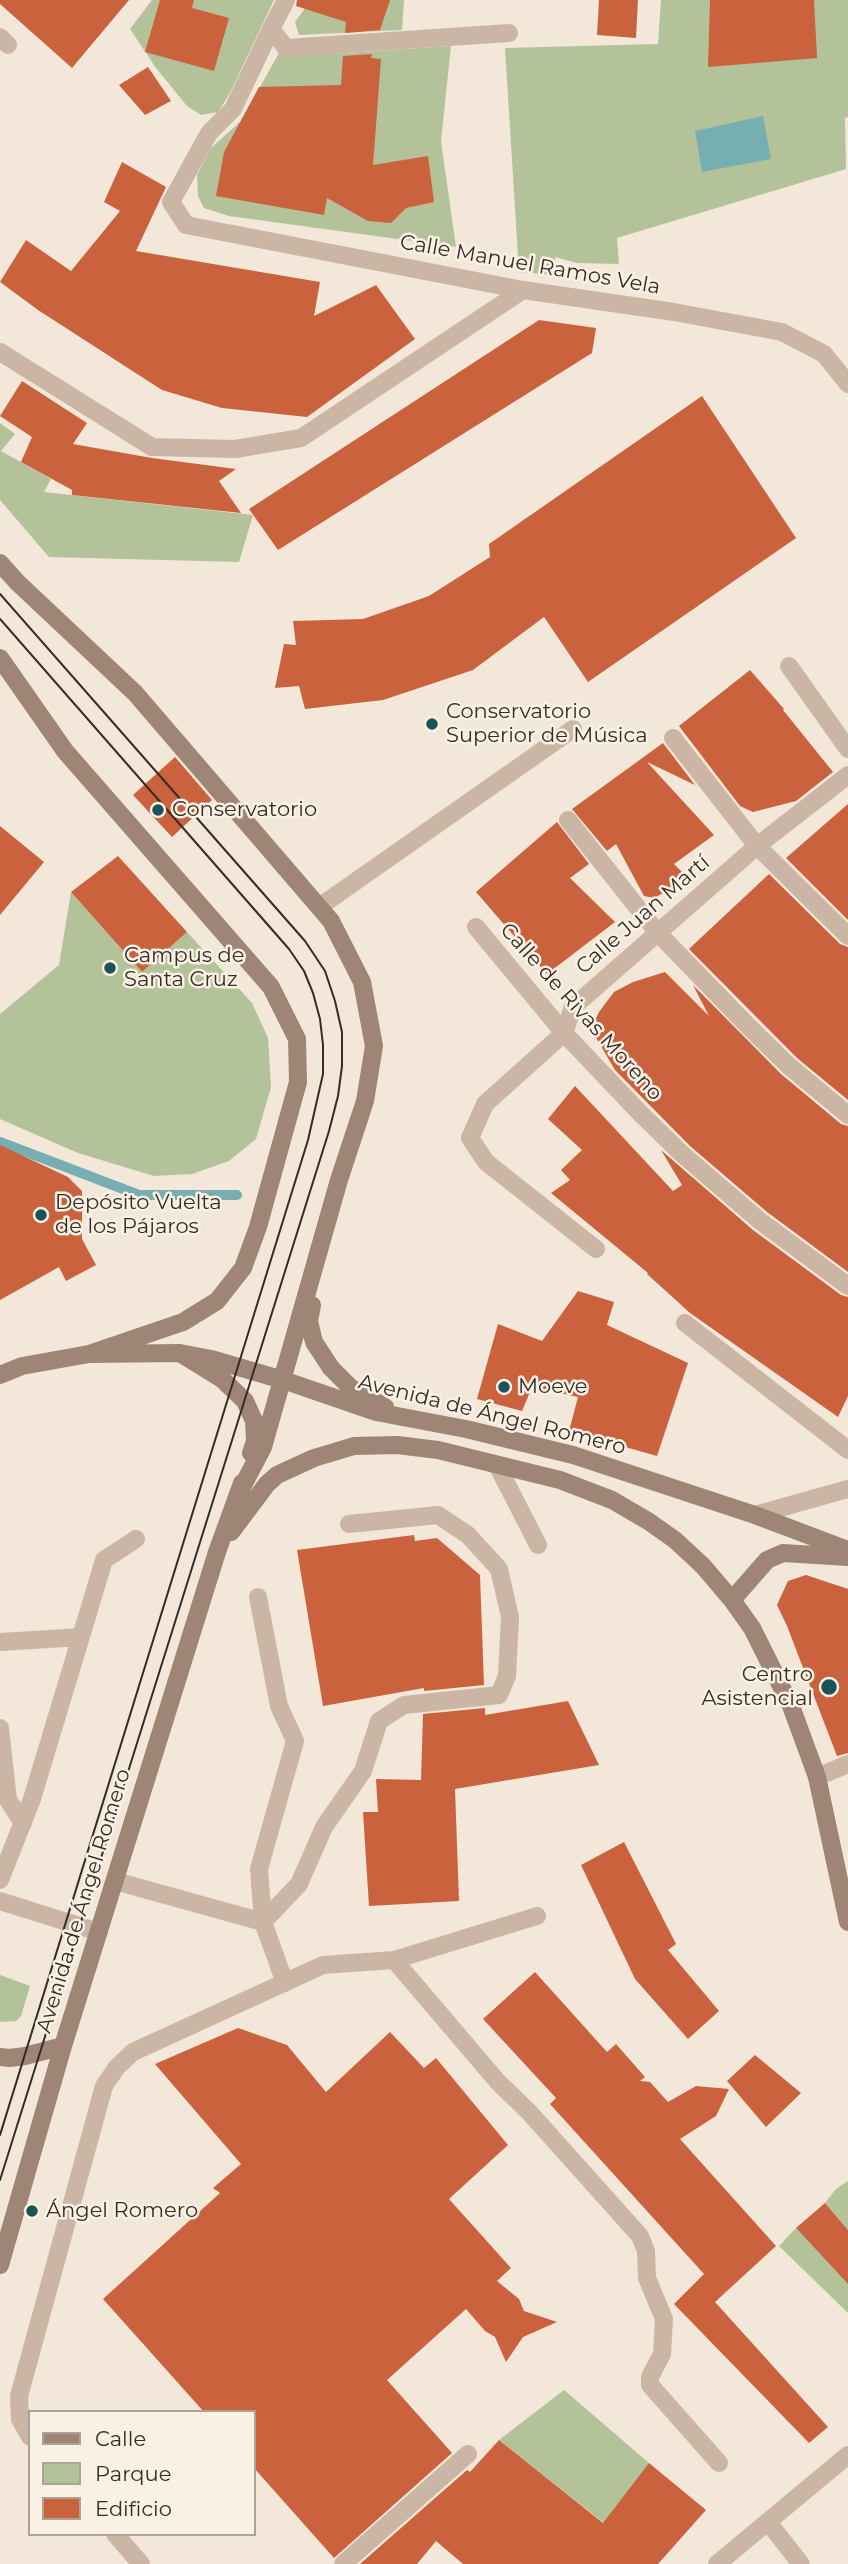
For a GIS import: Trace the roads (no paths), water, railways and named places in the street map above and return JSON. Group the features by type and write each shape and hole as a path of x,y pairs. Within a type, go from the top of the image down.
{"main road":[{"path":"0,563 135,693 331,921 362,982 374,1046 365,1101 339,1180 263,1447 239,1493"},
{"path":"0,658 65,751 271,987 297,1039 298,1082 258,1227 243,1268 217,1301 183,1322 89,1354"},
{"path":"321,1243 309,1321 314,1342 331,1368 351,1388 397,1416"},
{"path":"180,1353 222,1379 245,1401 254,1421 255,1441 239,1493"},
{"name":"Avenida de Ángel Romero","path":"0,1375 22,1366 89,1354 180,1353 211,1359 284,1380 376,1412 466,1429 573,1455 755,1514 848,1550"},
{"path":"217,1552 267,1484 291,1467 339,1449 397,1445 438,1450 560,1480 612,1500 675,1540 703,1566 752,1628 791,1706 817,1777 848,1922"},
{"name":"Avenida de Ángel Romero","path":"0,2265 63,2046 217,1552 239,1493"},
{"path":"732,1600 766,1560 783,1553 848,1557"},
{"path":"0,2057 25,2056 63,2046"}],"street":[{"path":"286,0 271,29 286,48 509,33"},
{"name":"Calle Manuel Ramos Vela","path":"271,29 233,109 209,133 171,202 186,225 523,290 674,312 782,332 824,354 848,384"},
{"path":"0,352 152,447 235,449 301,438 523,290"},
{"path":"789,666 848,749"},
{"path":"319,907 573,729"},
{"path":"673,737 757,846 848,936"},
{"name":"Calle Juan Martí","path":"596,1249 486,1162 470,1138 485,1104 564,1033 573,1007 757,846 848,775"},
{"path":"568,820 657,932 769,1046 848,1115"},
{"name":"Calle de Rivas Moreno","path":"476,927 564,1033 682,1154 760,1221 848,1286"},
{"path":"685,1323 848,1450"},
{"path":"497,1465 538,1545"},
{"path":"755,1514 848,1489"},
{"path":"263,1922 299,1884 324,1827 363,1771 379,1721 404,1704 499,1696 507,1676 510,1617 499,1570 468,1535 438,1515 349,1524"},
{"path":"0,1880 23,1823 104,1560 136,1539"},
{"path":"258,1597 279,1706 295,1741 259,1869 263,1922 285,1983"},
{"path":"0,1642 81,1637"},
{"path":"0,1728 8,1800 23,1823"},
{"path":"817,1777 848,1764"},
{"path":"115,1881 263,1922"},
{"path":"0,1901 99,1932"},
{"path":"28,2433 20,2419 19,2396 104,2086 117,2067 134,2052 323,1965 394,1960 537,1916"},
{"path":"394,1960 498,2082 529,2112 640,2236 646,2250 647,2278 664,2319 662,2354 650,2377 650,2385 719,2463"},
{"path":"343,2564 468,2454"},
{"path":"717,2564 848,2455"},
{"path":"768,2522 801,2564"},
{"path":"117,2536 141,2564"}],"water":[{"path":"763,116 771,159 702,172 695,131"}],"waterway":[{"path":"0,1142 139,1195 237,1195"}],"tram line":[{"path":"0,594 305,941 325,971 342,1032 342,1066 329,1131 0,2180"},
{"path":"0,619 289,949 304,971 313,993 323,1045 323,1074 308,1140 0,2135"}],"place":[{"name":"Conservatorio Superior de Música","path":"432,724"},
{"name":"Conservatorio","path":"158,810"},
{"name":"Campus de Santa Cruz","path":"110,968"},
{"name":"Depósito Vuelta de los Pájaros","path":"41,1215"},
{"name":"Moeve","path":"504,1387"},
{"name":"Centro Asistencial","path":"829,1687"},
{"name":"Ángel Romero","path":"32,2211"}]}
